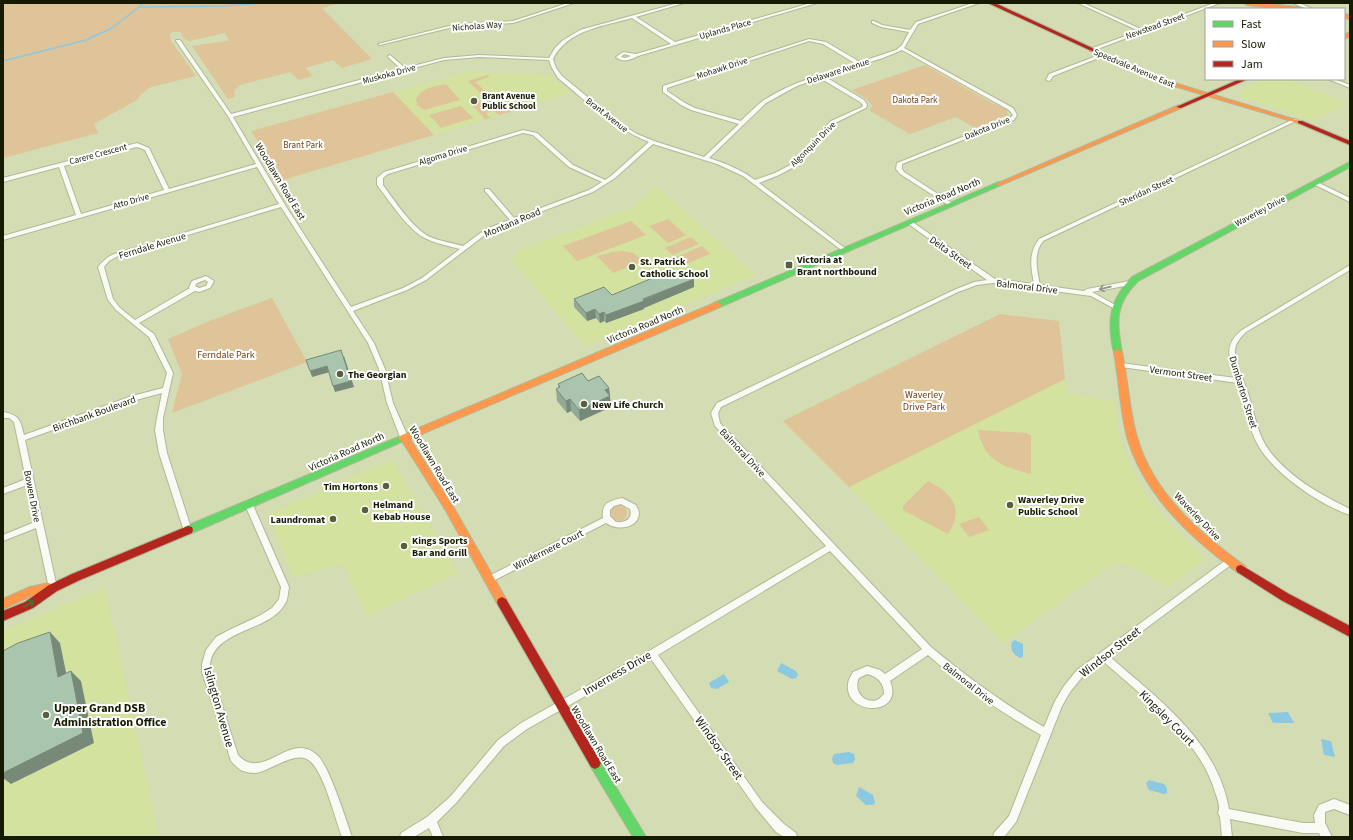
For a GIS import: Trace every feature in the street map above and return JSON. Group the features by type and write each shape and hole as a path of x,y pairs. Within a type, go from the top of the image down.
{"main road":[{"name":"Speedvale Avenue East","path":"991,3 1159,80 1296,120 1350,144"},
{"path":"1247,3 1290,8"},
{"name":"Victoria Road North","path":"3,616 29,605 53,588 1243,80"},
{"name":"Waverley Drive","path":"1350,164 1153,267 1130,283 1120,294 1115,307 1114,325 1134,440 1148,472 1161,494 1182,519 1229,562 1276,592 1350,632"},
{"name":"Woodlawn Road East","path":"404,437 444,500 560,705 640,837"},
{"name":"Victoria Road North","path":"3,604 30,592 53,588"}],"street":[{"name":"Nicholas Way","path":"380,44 457,26 513,22 572,3"},
{"path":"551,59 558,46 566,39 581,31 682,3"},
{"name":"Uplands Place","path":"636,55 815,3"},
{"path":"903,49 914,26 922,21 977,3"},
{"path":"1080,3 1143,30"},
{"name":"Newstead Street","path":"1092,50 1218,3"},
{"path":"1295,3 1308,8"},
{"path":"633,17 674,44"},
{"path":"873,22 881,26 911,31"},
{"name":"Mohawk Drive","path":"742,123 684,104 665,92 665,87 809,40 824,43 860,64"},
{"name":"Woodlawn Road East","path":"178,41 230,116 282,205 349,310 372,343 380,361 390,403 404,437"},
{"name":"Delaware Avenue","path":"706,158 742,123 774,96 792,87 903,49"},
{"name":"Dakota Drive","path":"903,49 1010,109 1015,115 1012,119 900,163 899,170 950,204"},
{"path":"1048,80 1051,75 1104,55"},
{"path":"390,56 404,70"},
{"name":"Muskoka Drive","path":"230,116 436,61 465,56 551,59"},
{"name":"Brant Avenue","path":"551,59 554,68 560,77 617,124 635,135 652,142 706,158 734,169 756,182 844,250"},
{"name":"Algonquin Drive","path":"756,182 777,174 794,165 834,122 864,108 865,105 862,101 822,77"},
{"path":"1332,80 1350,87"},
{"name":"Sheridan Street","path":"1037,287 1033,252 1041,240 1296,120"},
{"name":"Algoma Drive","path":"463,248 428,238 413,227 380,185 380,178 386,173 523,131 536,134 571,166 606,182"},
{"name":"Montana Road","path":"349,310 405,289 424,279 488,230 578,197 606,182 652,142"},
{"name":"Carere Crescent","path":"3,180 125,147 141,145 147,149 167,191"},
{"path":"61,165 79,216"},
{"name":"Atto Drive","path":"3,238 258,165"},
{"path":"1315,183 1350,200"},
{"path":"487,190 513,220"},
{"name":"Ferndale Avenue","path":"188,531 169,474 159,430 160,418 170,373 159,347 151,335 118,309 110,299 101,269 105,262 116,255 282,205"},
{"name":"Delta Street","path":"909,222 993,281"},
{"name":"Dumbarton Street","path":"1350,267 1238,336 1234,342 1232,350 1240,381 1258,437 1266,452 1282,469 1300,482 1329,502 1350,512"},
{"name":"Balmoral Drive","path":"1046,733 996,704 965,682 928,650 830,547 717,424 714,418 715,409 719,405 956,291 976,283 993,281 1081,292 1100,298 1115,307"},
{"name":"Waverley Drive","path":"1081,292 1130,283"},
{"path":"136,322 193,288"},
{"name":"Vermont Street","path":"1122,365 1240,381"},
{"name":"Birchbank Boulevard","path":"21,439 134,398 167,389"},
{"name":"Bowen Drive","path":"3,415 12,416 17,421 53,588"},
{"path":"3,491 30,481"},
{"name":"Islington Avenue","path":"249,505 286,595 277,610 221,639 208,654 207,671 234,758 240,765 250,768 264,767 299,752 310,755 320,766 347,837"},
{"name":"Windermere Court","path":"490,580 607,519"},
{"path":"3,538 39,524"},
{"name":"Inverness Drive","path":"405,837 431,821 452,800 501,743 524,726 652,654 830,547"},
{"name":"Windsor Street","path":"998,837 1013,819 1046,733 1058,704 1067,688 1080,673 1229,562"},
{"path":"885,679 928,650"},
{"name":"Windsor Street","path":"652,654 759,805 780,828 792,837"},
{"name":"Kingsley Court","path":"1103,656 1189,737 1202,755 1217,783 1224,813 1227,837"},
{"path":"874,671 885,679 888,684 888,696 880,704 875,705 863,703 854,694 852,684 853,679 861,672 874,671"},
{"path":"1327,837 1321,828 1319,813 1322,808 1334,804 1350,810"},
{"path":"1224,813 1303,828 1321,828"},
{"path":"431,821 438,837"}],"shaded area":[{"name":"Brant Avenue Public School","path":"466,72 549,75 571,93 434,135 393,92"},
{"path":"1261,80 1291,80 1348,104 1313,121 1239,96 1239,93"},
{"name":"St. Patrick Catholic School","path":"656,186 756,275 585,346 511,260 521,249 632,208"},
{"name":"Waverley Drive Public School","path":"1065,379 1067,393 1115,401 1120,440 1145,493 1163,517 1205,559 1168,587 1126,564 1114,563 1004,643 849,487"},
{"path":"390,460 395,464 458,573 367,616 343,564 293,577 268,514"},
{"path":"105,588 159,837 3,837 3,631"}],"green space":[{"path":"3,3 341,3 322,8 372,59 342,68 333,60 305,68 313,76 298,80 290,72 240,85 234,91 235,97 228,99 192,46 229,40 225,33 189,41 183,38 181,32 172,32 170,36 171,41 196,76 151,87 142,93 137,100 94,124 98,133 3,158"},
{"name":"Dakota Park","path":"925,65 992,103 1007,109 1008,115 975,128 956,117 910,134 870,111 872,105 867,99 852,90"},
{"path":"488,75 489,77 475,82 504,108 520,103 525,108 499,115 493,111 486,113 490,118 485,119 471,104 486,99 468,81"},
{"path":"446,84 460,100 424,110 417,105 416,99 421,92 429,88"},
{"name":"Brant Park","path":"393,92 434,135 283,180 251,131"},
{"path":"461,106 473,118 441,128 429,115"},
{"path":"668,219 686,235 668,243 649,226"},
{"path":"631,221 646,235 577,261 563,246"},
{"path":"691,237 699,244 673,255 665,248"},
{"path":"702,246 710,254 684,265 676,257"},
{"path":"623,251 633,253 644,261 613,273 597,256 613,252"},
{"name":"Ferndale Park","path":"272,298 307,362 172,413 182,374 168,339 212,320"},
{"name":"Waverley Drive Park","path":"1000,314 1059,321 1065,379 849,487 783,421"},
{"path":"978,430 1027,433 1031,436 1031,474 1012,469 996,461 985,449"},
{"path":"928,481 944,491 953,503 955,517 948,534 903,510 903,506"},
{"path":"619,505 625,507 627,513 625,519 619,521 613,519 611,513 613,507"},
{"path":"979,517 989,530 969,537 959,524"}],"water":[{"path":"1015,640 1023,644 1023,657 1020,658 1013,652 1011,647 1012,642"},
{"path":"781,663 796,671 798,675 796,678 792,679 777,671"},
{"path":"724,674 729,682 717,689 711,688 709,683"},
{"path":"1288,712 1294,723 1273,723 1268,713"},
{"path":"1321,739 1331,741 1335,757 1324,755"},
{"path":"849,752 854,754 855,759 853,763 837,765 833,763 832,758 834,754"},
{"path":"1149,780 1164,784 1167,788 1167,793 1164,794 1149,790 1146,783"},
{"path":"859,787 873,795 875,803 873,805 866,805 856,796"}],"building":[{"path":"687,271 694,279 643,299 644,301 606,315 604,312 599,314 595,309 586,313 574,299 604,287 612,295 662,274 666,278 670,278"},
{"name":"The Georgian","path":"341,350 351,381 333,386 327,366 310,371 306,360"},
{"path":"582,373 588,381 599,376 609,388 605,390 610,396 579,410 570,399 566,401 556,389 560,387 558,384"},
{"name":"Upper Grand DSB Administration Office","path":"50,632 58,677 71,671 83,733 3,773 3,651 18,643"}],"waterway":[{"path":"3,61 86,40 112,28 144,3"},
{"path":"140,7 225,6 261,3"}],"traffic: fast":[{"path":"1118,352 1114,331 1114,312 1121,296 1135,279 1350,164"},
{"path":"717,305 999,184"},
{"path":"188,530 403,438"},
{"path":"595,763 640,837"}],"traffic: slow":[{"path":"1247,3 1290,8"},
{"path":"1345,16 1350,17"},
{"path":"1345,36 1350,34"},
{"path":"1126,65 1159,80 1300,122"},
{"path":"999,184 1179,107"},
{"path":"403,438 717,305"},
{"path":"1118,352 1132,437 1139,457 1149,477 1175,512 1207,543 1241,569"},
{"path":"404,437 448,506 502,602"},
{"path":"3,604 30,592 49,588"}],"traffic: jam":[{"path":"991,3 1126,65"},
{"path":"1179,107 1243,80"},
{"path":"1300,122 1350,143"},
{"path":"3,616 29,605 53,588 76,577 188,530"},
{"path":"1241,569 1285,597 1350,632"},
{"path":"502,602 595,763"}],"place":[{"name":"Brant Avenue Public School","path":"474,101"},
{"name":"Victoria at Brant northbound","path":"789,265"},
{"name":"St. Patrick Catholic School","path":"632,267"},
{"name":"The Georgian","path":"340,374"},
{"name":"New Life Church","path":"584,404"},
{"name":"Tim Hortons","path":"386,486"},
{"name":"Waverley Drive Public School","path":"1010,505"},
{"name":"Helmand Kebab House","path":"365,510"},
{"name":"Laundromat","path":"333,519"},
{"name":"Kings Sports Bar and Grill","path":"404,546"},
{"name":"Upper Grand DSB Administration Office","path":"46,715"}]}
